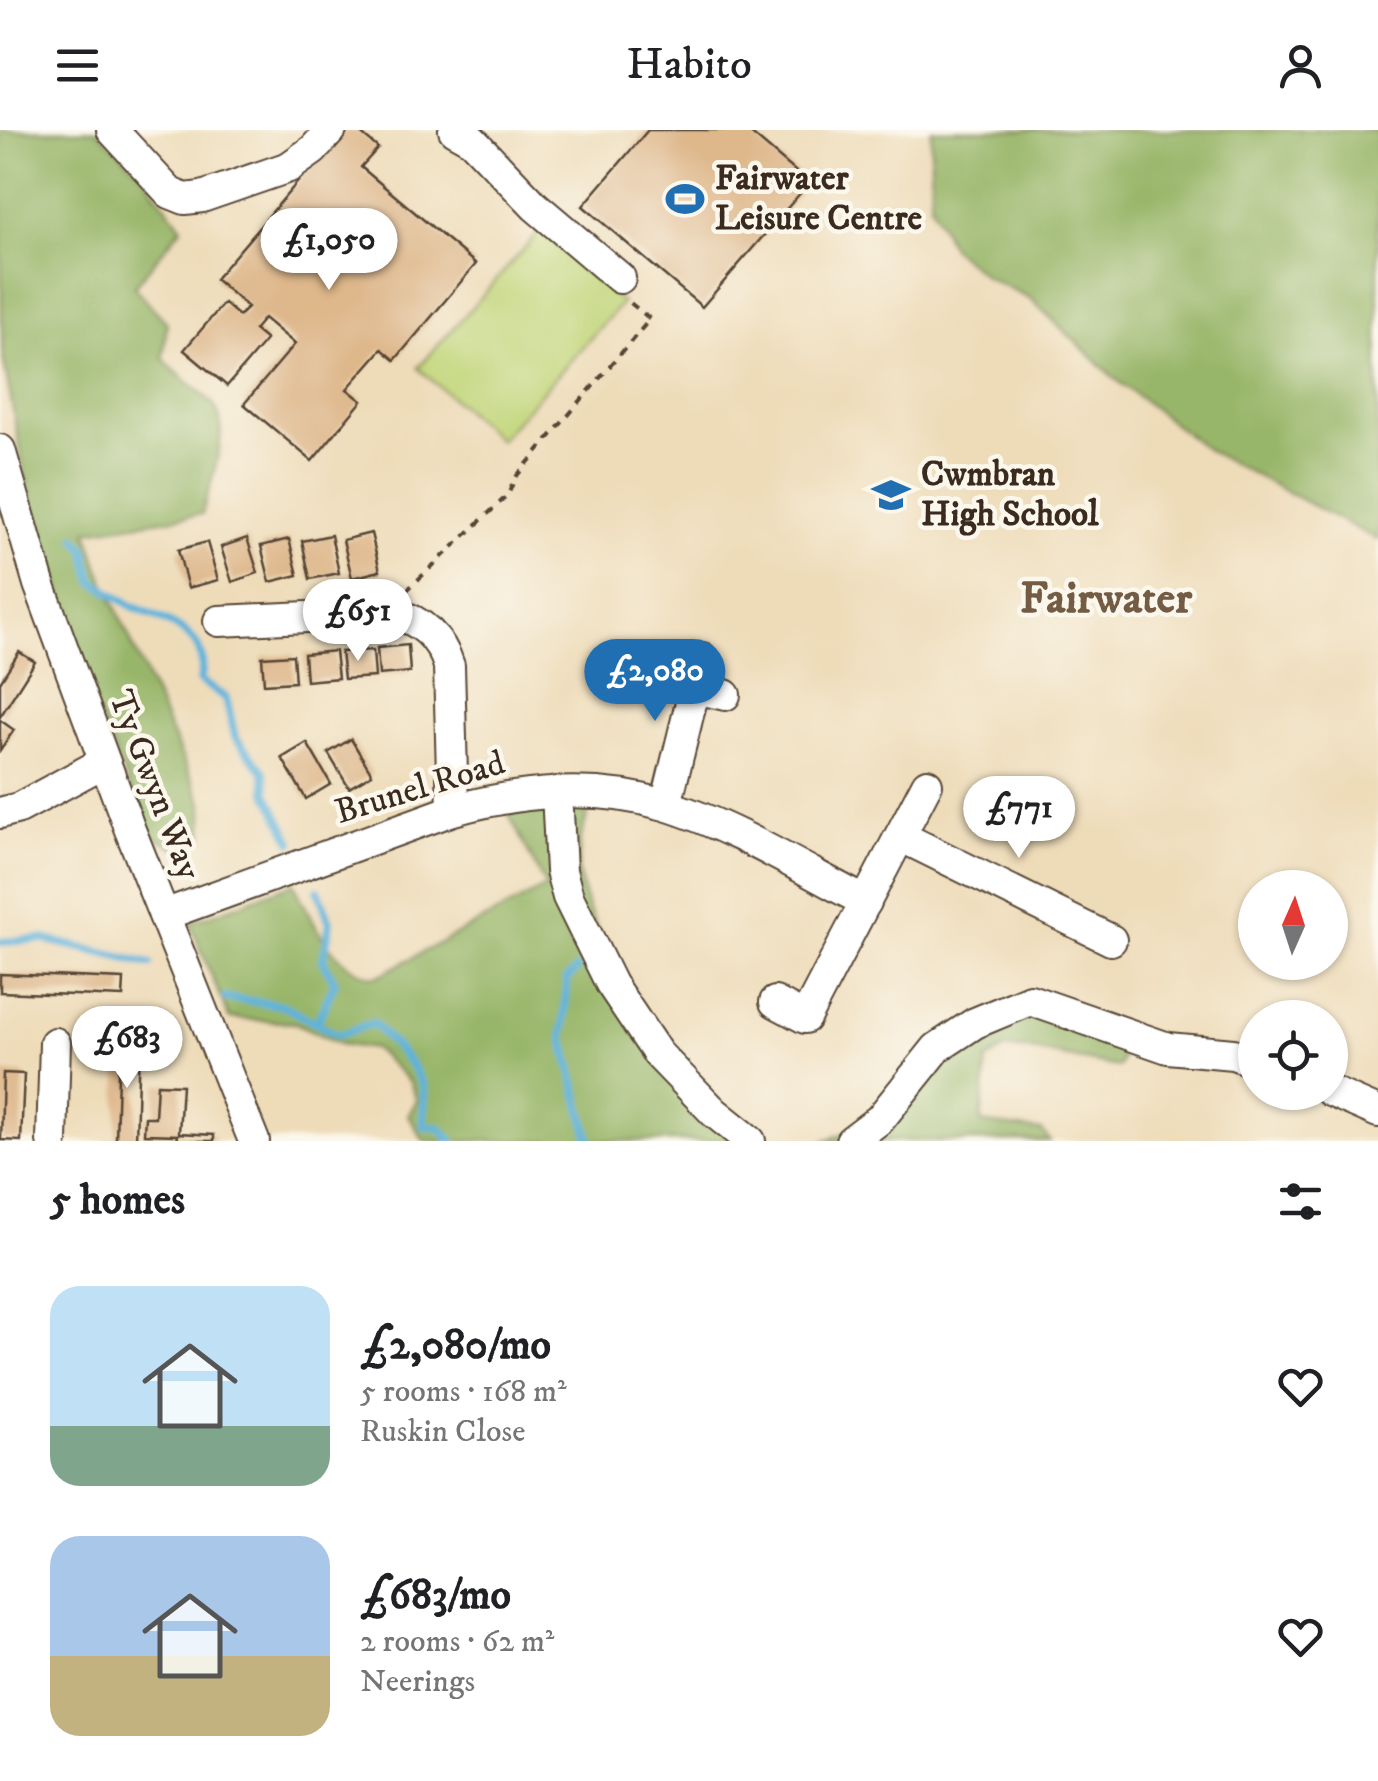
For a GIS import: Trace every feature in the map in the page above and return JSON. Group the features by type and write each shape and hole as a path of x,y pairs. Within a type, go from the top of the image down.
{"street":[{"path":"112,130 170,193 185,199 202,197 290,166 314,150 331,130"},
{"path":"454,130 472,140 536,206 620,278"},
{"name":"Ty Gwyn Way","path":"0,450 39,584 104,762 254,1141"},
{"path":"233,630 394,613 415,619 442,646 449,666 453,810"},
{"path":"666,805 698,673 725,696"},
{"path":"0,813 20,808 104,762"},
{"path":"775,1002 805,1018 927,784"},
{"path":"557,792 561,871 568,897 611,984 658,1054 714,1112 750,1141"},
{"name":"Brunel Road","path":"164,915 453,810 495,798 557,792 616,795 666,805 866,902"},
{"path":"900,836 1076,938 1110,940"},
{"path":"851,1141 880,1119 937,1048 975,1023 1030,1000 1168,1048 1238,1056"},
{"path":"52,1141 56,1043"},
{"path":"1348,1099 1378,1112"}],"path":[{"path":"394,613 404,594 508,495 515,478 650,319 612,289 620,278"}],"green space":[{"path":"0,130 96,130 140,172 182,227 134,287 167,323 163,358 217,411 218,455 202,514 87,531 99,569 203,805 203,837 180,850 151,835 98,714 25,475 2,352"},
{"path":"931,130 1378,130 1378,540 1209,451 1113,377 1030,298 986,277 951,247 931,205"},
{"path":"541,230 622,303 499,440 418,368"},
{"path":"589,809 580,840 578,872 587,906 625,989 669,1054 741,1125 775,1141 424,1141 408,1115 417,1101 410,1082 375,1049 340,1044 296,1023 229,1018 190,923 294,883 335,953 347,964 376,977 546,887 508,813"},
{"path":"1027,995 1128,1039 1119,1067 1027,1049 1005,1049 987,1060 981,1123 1042,1131 1050,1141 823,1141 854,1130"}],"building":[{"path":"342,130 357,130 378,148 361,167 476,264 395,360 382,349 347,389 362,401 312,461 244,404 295,344 264,318 254,330 266,340 227,386 184,350 224,303 239,316 248,307 215,279"},
{"path":"648,130 747,130 809,183 702,307 583,206"},
{"path":"371,533 380,571 352,578 343,540"},
{"path":"331,535 339,573 310,579 302,541"},
{"path":"247,538 258,573 232,582 221,547"},
{"path":"289,539 298,575 270,582 261,546"},
{"path":"207,542 218,580 188,588 178,550"},
{"path":"408,645 410,672 379,675 377,648"},
{"path":"373,650 375,677 344,679 341,652"},
{"path":"335,651 338,678 306,681 304,654"},
{"path":"19,652 35,662 0,717 0,682"},
{"path":"293,655 295,682 264,684 262,657"},
{"path":"0,720 14,730 0,750"},
{"path":"351,739 372,774 349,788 328,753"},
{"path":"307,743 331,784 306,799 282,758"},
{"path":"0,974 124,979 123,997 0,992"},
{"path":"119,1041 139,1042 136,1141 116,1141"},
{"path":"3,1073 24,1074 21,1141 1,1140"},
{"path":"157,1084 182,1085 179,1133 214,1135 214,1141 177,1141 178,1135 144,1134 145,1117 155,1117"}],"waterway":[{"path":"76,538 85,548 93,581 173,625 194,641 202,665 200,681 226,698 235,737 264,772 267,793 292,842"},
{"path":"317,1022 335,982 323,961 330,922 318,890"},
{"path":"0,942 43,939 150,964"},
{"path":"577,969 567,979 563,1037 590,1141"},
{"path":"225,998 282,1005 338,1035 373,1023 411,1064 424,1087 424,1127 439,1127 452,1141"}],"place":[{"name":"Fairwater Leisure Centre","path":"685,199"},
{"name":"Cwmbran High School","path":"891,495"}],"district":[{"name":"Fairwater","path":"1106,599"}]}
